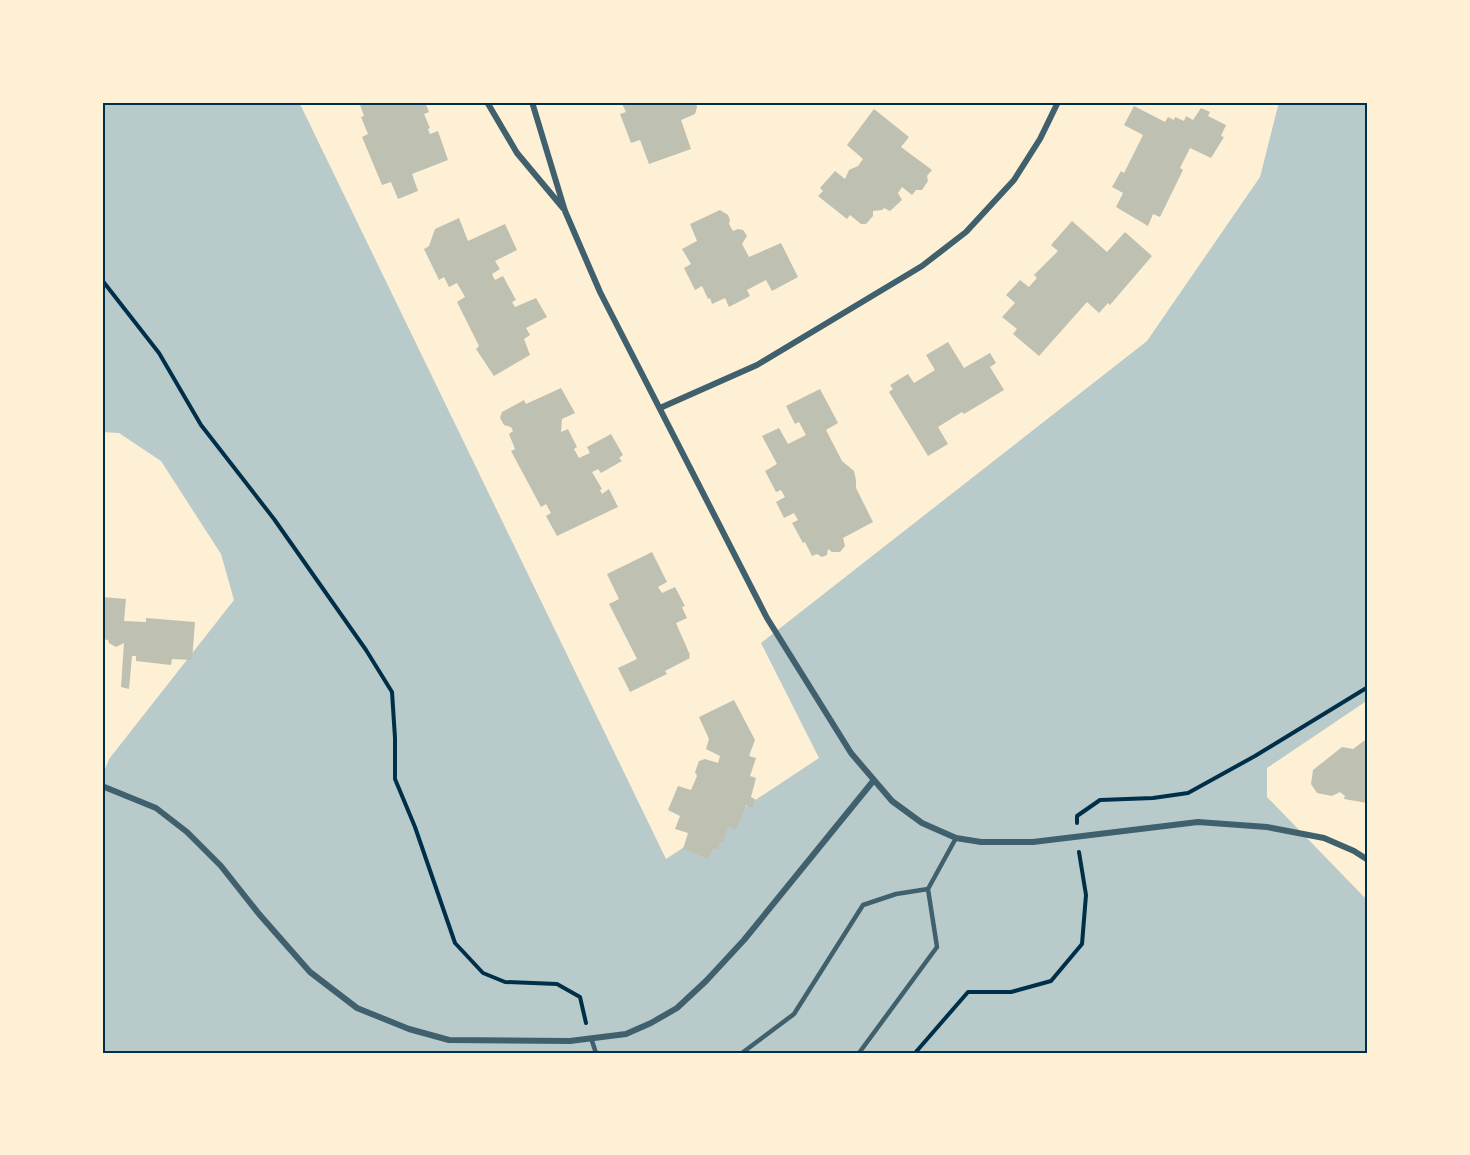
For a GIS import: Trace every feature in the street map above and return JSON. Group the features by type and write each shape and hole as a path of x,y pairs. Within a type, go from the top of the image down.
{"street":[{"path":"487,102 517,153 565,211"},
{"path":"532,102 565,211 600,292 767,618 851,753 892,801 922,823 956,837 981,842 1033,842 1198,822 1256,826 1324,837 1368,860"},
{"path":"660,408 757,365 922,266 966,232 1014,180 1040,139 1058,102"},
{"path":"102,786 156,808 187,832 221,866 309,972 357,1008 409,1029 449,1040 570,1041 626,1034 677,1008 744,940 874,780"}],"lane":[{"path":"859,1053 937,947 928,889 956,837"},
{"path":"742,1053 795,1014 863,905 897,894 928,889"},
{"path":"591,1038 596,1053"}],"path":[{"path":"102,280 159,353 201,424 274,519 366,650 392,692 395,779 415,827 455,943 483,973 505,982 557,984 580,997 591,1038"},
{"path":"915,1053 968,992 1011,992 1052,981 1082,944 1086,895 1077,837 1077,816 1100,800 1154,798 1188,793 1256,756 1368,687"}],"shaded area":[{"path":"102,102 299,102 666,859 819,758 761,643 1147,341 1260,177 1279,102 1368,102 1368,700 1267,768 1267,797 1368,901 1368,1053 102,1053 102,777 109,759 234,600 221,554 161,461 119,433 102,432"}],"building":[{"path":"359,102 425,102 429,112 424,114 430,128 428,129 430,134 438,131 448,160 412,174 418,191 398,199 391,182 382,185 362,137 368,134 361,117 364,116"},
{"path":"621,102 696,102 695,114 681,120 691,149 649,164 640,140 631,143 620,114 626,112"},
{"path":"1134,106 1165,122 1168,117 1184,121 1186,116 1193,120 1201,108 1210,112 1208,116 1226,125 1221,136 1224,137 1211,158 1190,148 1180,168 1183,170 1160,217 1153,214 1148,226 1116,207 1123,193 1112,187 1121,171 1124,173 1143,135 1124,125"},
{"path":"874,109 909,137 901,147 932,170 922,190 916,190 912,195 902,187 898,193 902,200 890,211 884,208 873,211 873,216 866,224 861,224 850,215 847,219 818,196 823,191 820,188 835,171 845,179 849,170 858,166 863,159 847,145"},
{"path":"720,210 728,215 733,231 743,230 747,236 742,244 749,257 781,243 798,277 772,291 766,280 747,290 750,296 729,307 725,298 712,304 702,286 695,290 684,268 691,264 682,249 697,241 690,224"},
{"path":"459,218 468,241 505,224 517,250 495,261 500,269 492,274 495,280 503,276 516,300 512,302 515,307 536,298 547,317 526,328 530,335 524,339 530,355 494,376 476,349 479,346 457,302 465,297 457,283 449,287 444,277 439,280 424,249 429,246 435,229"},
{"path":"1072,221 1107,252 1125,232 1152,256 1110,305 1108,303 1099,313 1087,302 1039,356 1013,334 1017,329 1002,317 1015,303 1006,295 1020,280 1029,287 1037,278 1034,275 1058,251 1051,245"},
{"path":"948,342 964,368 990,353 996,363 990,367 1004,390 938,427 948,444 928,456 889,392 893,389 890,385 908,374 914,383 935,370 926,355"},
{"path":"561,388 575,413 562,419 561,432 568,429 577,447 574,449 579,458 590,453 587,447 611,434 623,455 619,458 622,461 601,473 598,469 592,472 602,489 600,490 602,494 609,489 618,507 557,536 546,516 551,513 546,504 541,507 511,451 515,449 509,434 513,431 511,427 504,425 500,418 502,412 524,400 526,404"},
{"path":"820,389 838,423 826,430 842,461 854,471 856,488 873,522 843,538 845,546 840,552 832,552 828,549 827,555 822,557 817,554 812,556 792,523 798,520 794,513 784,518 776,502 785,497 781,490 776,492 765,471 777,464 762,436 779,428 788,444 806,435 799,422 795,424 786,406"},
{"path":"652,552 667,582 658,587 662,593 675,587 685,606 682,607 687,618 676,623 690,658 665,671 667,674 630,692 618,668 637,659 609,604 619,599 607,574"},
{"path":"102,597 126,599 124,621 146,622 146,618 195,622 192,660 172,659 171,665 136,661 136,656 132,656 129,689 121,687 124,643 116,647 108,640 102,639"},
{"path":"734,700 755,740 749,756 756,758 750,776 756,778 751,797 755,799 752,808 746,805 736,830 728,827 723,843 720,842 718,850 713,848 708,859 683,849 688,833 675,829 680,816 668,810 678,786 691,790 697,776 695,772 699,761 705,759 718,763 720,756 706,749 709,739 699,717"},
{"path":"1368,738 1367,803 1344,799 1345,796 1340,792 1332,796 1317,793 1311,784 1313,770 1342,747 1353,749"}]}
